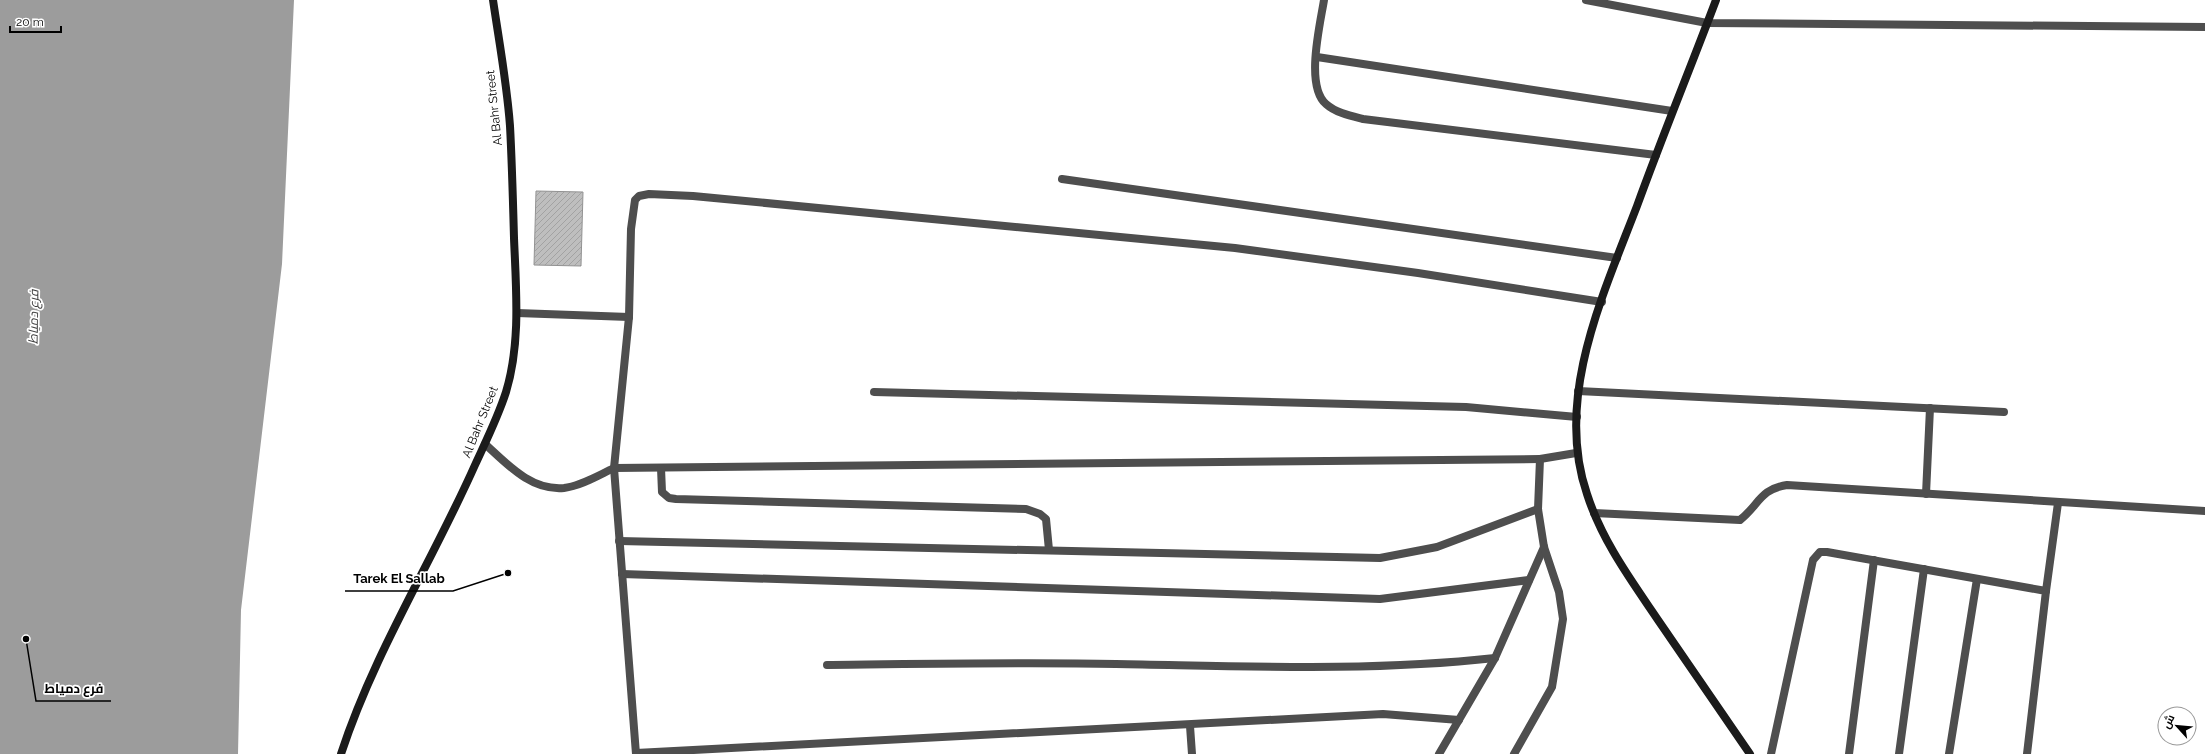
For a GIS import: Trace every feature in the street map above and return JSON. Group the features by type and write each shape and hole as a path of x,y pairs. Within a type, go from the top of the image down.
{"street":[{"name":"Al Bahr Street","path":"341,754 350,728 381,656 464,491 485,444 506,390 513,355 517,313 510,124 493,0"},
{"path":"1324,0 1314,76 1317,93 1326,104 1342,113 1363,119 1656,155"},
{"path":"1586,0 1707,23 2205,27"},
{"path":"1716,0 1672,111 1617,258 1585,355 1578,391 1576,453 1586,494 1602,533 1623,568 1750,754"},
{"path":"1317,57 1672,111"},
{"path":"1062,179 1617,258"},
{"path":"1459,720 1383,714 1190,726 636,754 614,468 629,317 633,212 635,200 639,196 649,194 864,212 1235,248 1418,273 1602,302"},
{"path":"517,313 629,317"},
{"path":"1578,391 2004,412"},
{"path":"874,392 1466,407 1577,417"},
{"path":"1926,494 1930,408"},
{"path":"485,444 514,471 528,480 545,486 564,488 590,480 614,468 1540,459 1576,453"},
{"path":"1514,754 1552,687 1563,619 1559,592 1544,547 1538,509 1540,459"},
{"path":"661,468 662,492 669,498 676,499 1026,509 1040,514 1046,520 1049,550"},
{"path":"1594,513 1740,520 1766,493 1774,487 1787,486 2205,511"},
{"path":"2026,754 2058,503"},
{"path":"619,541 1380,558 1437,547 1538,509"},
{"path":"1439,754 1495,658 1544,547"},
{"path":"1771,754 1813,560 1820,552 1874,560 2046,591"},
{"path":"1849,754 1874,560"},
{"path":"1899,754 1924,569"},
{"path":"622,574 1380,599 1529,580"},
{"path":"1949,754 1977,579"},
{"path":"827,665 1022,662 1243,666 1358,666 1441,664 1495,658"},
{"path":"1190,726 1192,754"}],"water":[{"path":"0,0 294,0 282,264 241,610 238,754 0,754"}],"building":[{"path":"536,191 583,192 581,266 534,265"}],"place":[{"name":"Tarek El Sallab","path":"508,573"},
{"name":"فرع دمياط","path":"26,639"}]}
